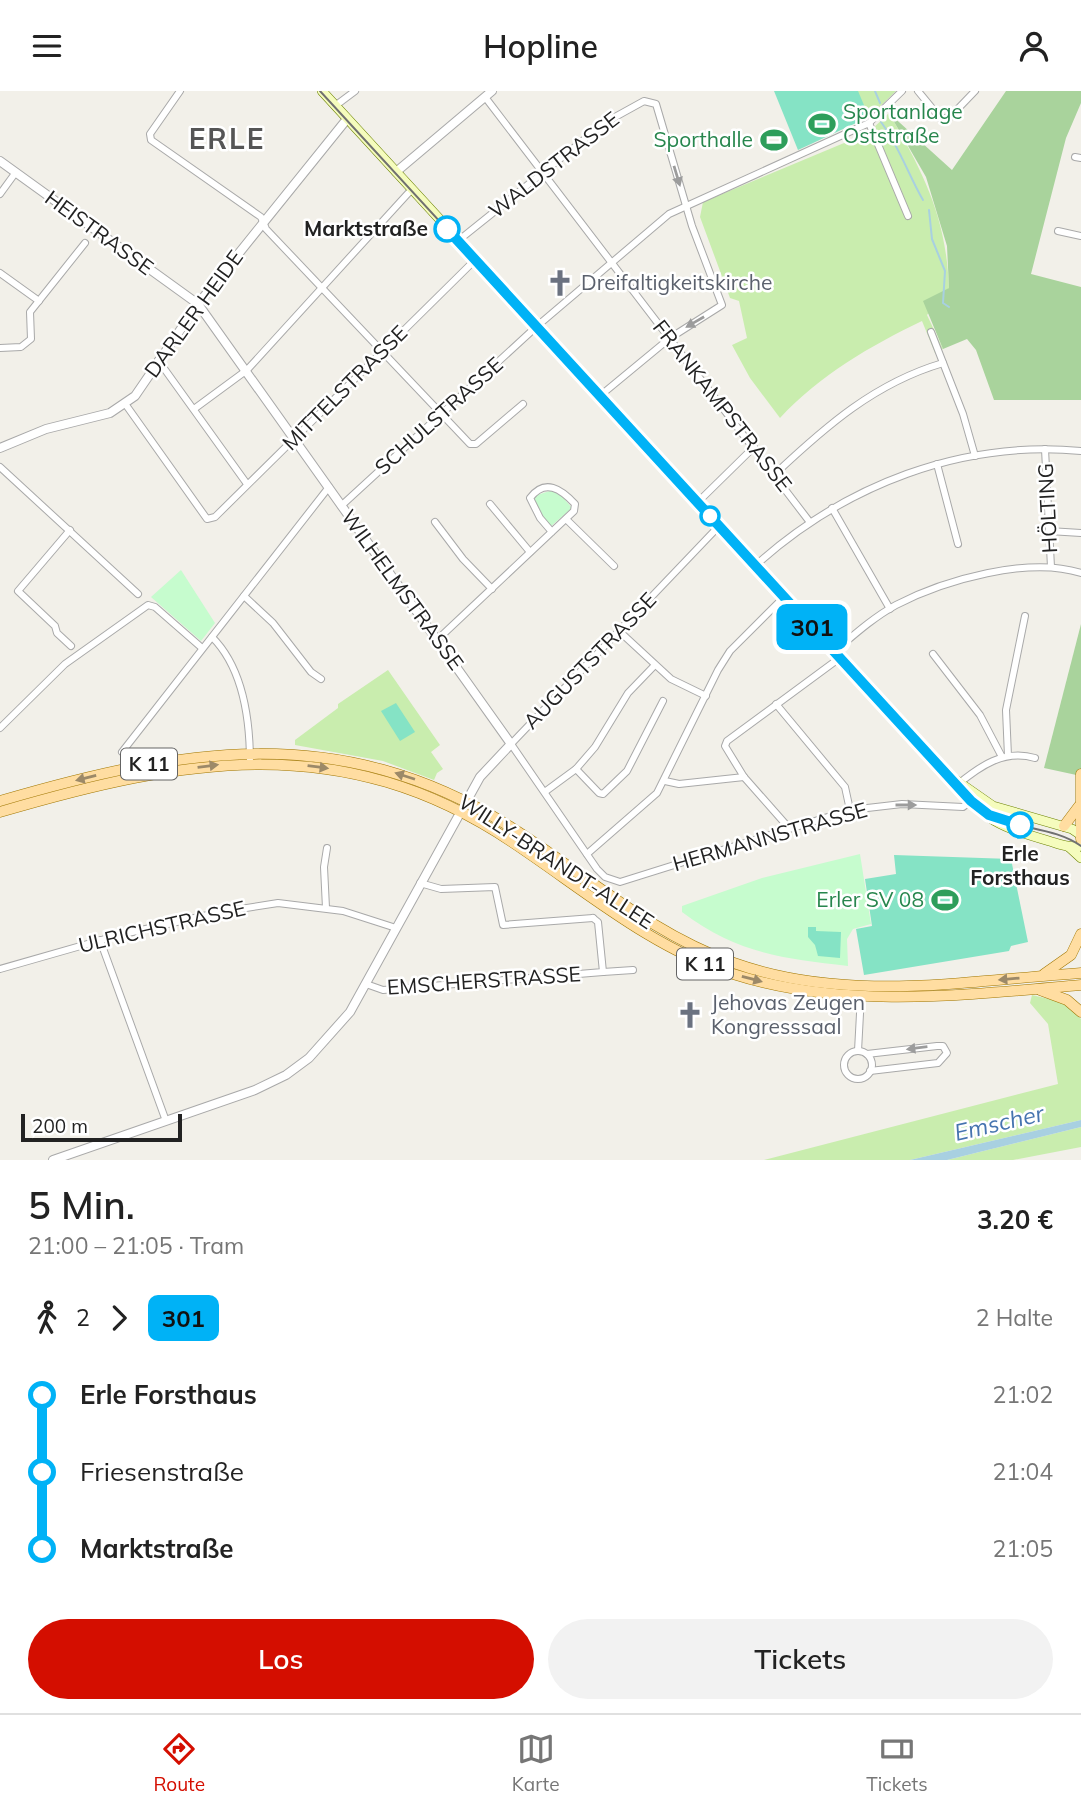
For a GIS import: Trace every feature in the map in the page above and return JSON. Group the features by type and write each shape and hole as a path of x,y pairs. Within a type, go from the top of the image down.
{"main road":[{"path":"321,91 972,799 1004,827 1067,846 1081,858"},
{"name":"WILLY-BRANDT-ALLEE","path":"0,801 138,766 200,755 250,758 358,774 464,806 536,844 629,910 677,939 735,963 784,977 861,992 1081,973"},
{"name":"WILLY-BRANDT-ALLEE","path":"0,812 127,779 250,758"},
{"path":"1081,774 1081,836"},
{"path":"972,799 1064,826 1081,836"},
{"path":"1064,826 1081,802"},
{"name":"WILLY-BRANDT-ALLEE","path":"464,806 600,903 666,945 733,975 782,987 916,997 1081,985"},
{"path":"1067,846 1081,846"},
{"path":"1038,977 1063,963 1081,935"},
{"path":"1037,989 1067,1000 1081,1012"}],"street":[{"path":"335,106 355,91"},
{"path":"902,91 869,123 908,216"},
{"path":"918,91 941,118 950,117 975,91"},
{"path":"176,92 150,134 150,140 261,217 262,223 470,444 476,444 523,404"},
{"path":"396,172 486,93"},
{"name":"FRANKAMPSTRASSE","path":"486,93 809,521"},
{"name":"WALDSTRASSE","path":"459,240 542,170 606,122 644,101 653,101 686,204"},
{"name":"DARLER HEIDE","path":"126,405 198,304 347,119"},
{"name":"SCHULSTRASSE","path":"341,506 537,326 669,214 869,123"},
{"name":"HEISTRASSE","path":"0,161 198,304"},
{"path":"0,194 16,172"},
{"path":"194,409 247,370 412,189"},
{"path":"601,395 670,338 721,308 686,204"},
{"path":"1058,231 1081,236"},
{"path":"0,348 21,347 30,339 30,312 85,243"},
{"name":"MITTELSTRASSE","path":"126,405 207,519 215,517 476,259"},
{"path":"0,273 39,301"},
{"name":"WILHELMSTRASSE","path":"198,304 605,877"},
{"path":"931,332 963,414 975,456"},
{"path":"158,360 247,484"},
{"path":"775,474 851,407 901,378 943,363"},
{"path":"0,448 46,429 110,413 126,405"},
{"path":"698,502 754,447"},
{"path":"756,565 809,521 832,507 870,488 937,464 975,456 1045,449 1081,451"},
{"name":"HÖLTING","path":"1045,449 1051,567"},
{"path":"937,464 958,544"},
{"path":"0,467 116,570 120,580 138,594"},
{"path":"122,752 329,487"},
{"path":"437,640 492,589 530,552 552,532 566,519 574,511 575,504 561,489 554,487 531,496 540,518 552,532"},
{"path":"489,505 530,552"},
{"path":"832,507 890,609"},
{"path":"566,519 614,566"},
{"path":"435,522 463,559 492,589"},
{"name":"AUGUSTSTRASSE","path":"464,806 490,764 720,525"},
{"path":"70,530 18,591 55,626 57,633 71,646"},
{"path":"1049,531 1081,533"},
{"path":"789,828 744,777 724,746 890,609 922,594 977,577 1051,567 1081,573"},
{"path":"244,596 273,623 310,672 321,679"},
{"path":"587,854 657,793 730,651 785,596"},
{"path":"0,728 65,664 148,605 155,607 202,648"},
{"path":"1005,757 1007,697 1025,616"},
{"path":"618,631 671,679 706,696"},
{"path":"212,637 226,656 238,682 247,722 250,758"},
{"path":"933,655 980,715 1005,757"},
{"path":"546,792 576,769 595,747 628,693 654,666"},
{"path":"576,769 599,793 603,793 627,771 663,701"},
{"path":"776,705 845,787 850,810"},
{"path":"958,784 979,767 1005,757 1035,758"},
{"path":"665,781 679,784 736,780 744,777"},
{"name":"HERMANNSTRASSE","path":"605,877 620,882 850,810 902,804 963,807 972,799"},
{"name":"EMSCHERSTRASSE","path":"53,1160 255,1090 286,1075 327,1041 366,984 464,806"},
{"path":"326,908 324,867 327,848"},
{"path":"420,883 441,889 495,887 503,925 595,920 612,911"},
{"name":"ULRICHSTRASSE","path":"0,969 100,940 253,906 278,903 326,908 396,928"},
{"path":"595,920 600,903"},
{"name":"EMSCHERSTRASSE","path":"595,920 603,972"},
{"path":"100,940 166,1121"},
{"name":"EMSCHERSTRASSE","path":"366,984 383,990 633,970"},
{"path":"858,1051 861,992"},
{"path":"937,1046 943,1046 947,1053 938,1063 870,1071 858,1078 847,1073 845,1060 850,1053 858,1051 867,1054 937,1046"},
{"path":"867,1054 870,1071"}],"green space":[{"name":"Sportanlage Oststraße","path":"774,91 858,91 869,117 798,150"},
{"path":"854,91 896,91 869,117"},
{"path":"1006,91 1081,91 1081,103 1066,138 1031,274 1081,287 1081,400 994,400 976,350 967,339 943,349 923,301 949,288 947,246 926,177 889,113 952,170"},
{"path":"889,113 923,176 938,217 949,288 927,315 943,349 935,353 922,321 846,363 812,388 780,418 750,378 732,345 747,338 739,301 730,298 700,217 703,202 868,133"},
{"path":"556,489 572,508 550,527 532,500 534,496"},
{"path":"181,570 215,623 201,641 151,597"},
{"path":"1081,624 1081,776 1044,768"},
{"path":"388,670 440,745 431,752 443,769 437,773 434,780 383,761 295,745 295,740 338,708 338,704"},
{"path":"396,703 415,732 400,741 381,711"},
{"path":"860,854 871,924 853,929 847,939 848,966 761,952 722,937 682,912 682,906 762,878"},
{"name":"Erler SV 08","path":"894,855 1011,859 1028,942 1011,946 1009,951 864,975 856,929 872,926 865,879 896,874"},
{"path":"808,927 816,927 816,931 841,932 840,958 818,956 815,945 808,937"},
{"path":"1032,995 1066,1003 1081,1019 1081,1120 910,1160 764,1160 1058,1084 1048,1024 1030,1003"},
{"path":"1081,1127 1081,1147 1013,1160 947,1160"}],"water":[{"path":"1081,1120 1081,1127 947,1160 910,1160"}],"waterway":[{"path":"875,91 880,103"},
{"path":"881,122 923,200"},
{"path":"929,210 932,239 945,271 943,303 949,307"}],"tram line":[{"path":"320,91 976,806 1001,820 1056,834 1081,846"},
{"name":"301","path":"447,229 971,801 989,815 1020,825"}],"place":[{"name":"Sportanlage Oststraße","path":"822,124"},
{"name":"Sporthalle","path":"774,140"},
{"name":"Marktstraße","path":"447,229"},
{"name":"Dreifaltigkeitskirche","path":"560,283"},
{"name":"Erle Forsthaus","path":"1020,825"},
{"name":"Erler SV 08","path":"945,900"},
{"name":"Jehovas Zeugen Kongresssaal","path":"690,1015"}],"district":[{"name":"ERLE","path":"227,139"}],"water label":[{"name":"Emscher","path":"999,1123"}]}
